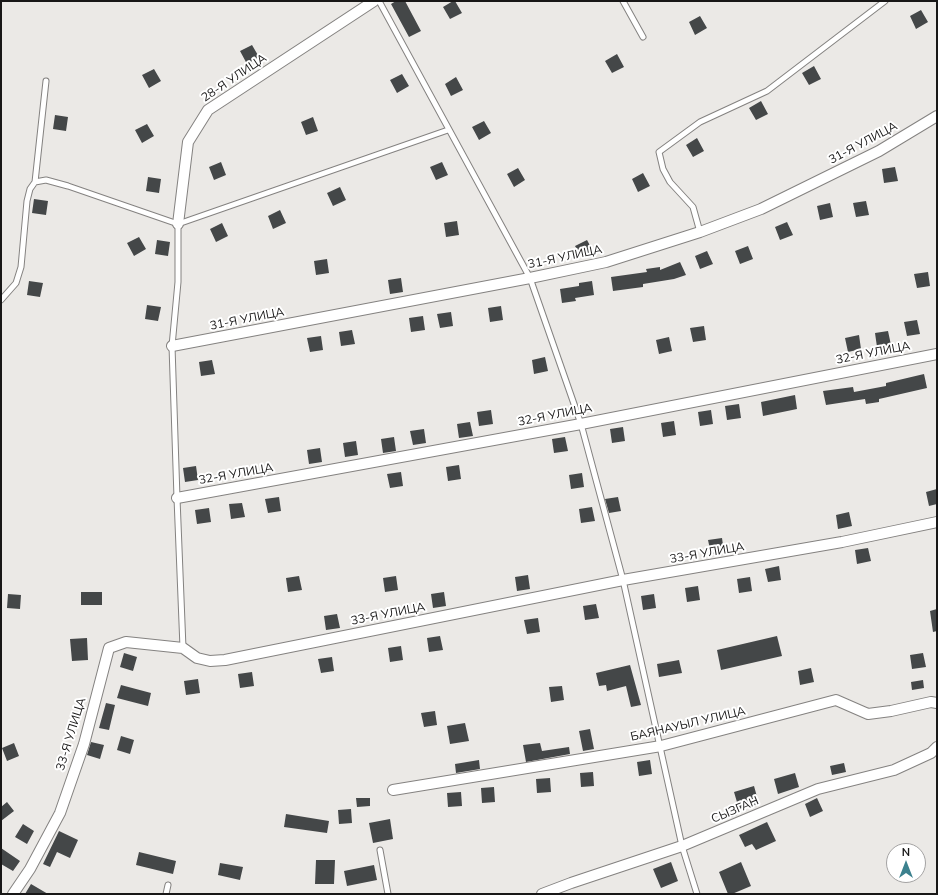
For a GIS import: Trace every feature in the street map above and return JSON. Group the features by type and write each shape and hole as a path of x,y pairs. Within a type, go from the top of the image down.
{"street":[{"name":"28-Я УЛИЦА","path":"178,224 188,142 208,110 374,1"},
{"name":"31-Я УЛИЦА","path":"172,346 530,278 606,262 700,232 761,209 879,151 937,116"},
{"name":"32-Я УЛИЦА","path":"177,498 581,424 937,354"},
{"name":"33-Я УЛИЦА","path":"13,894 30,869 60,813 84,744 109,648 126,642 183,648 197,658 210,661 225,660 623,580 842,542 937,522"},
{"name":"БАЯНАУЫЛ УЛИЦА","path":"393,790 661,746 836,700 868,714 891,711 931,702 937,703"},
{"name":"СЫЗГАН","path":"542,894 682,846 818,789 894,770 931,753 937,747"}],"lane":[{"path":"379,1 530,278 581,424 623,580 682,846 697,894"},
{"path":"623,1 643,37"},
{"path":"700,232 693,207 670,182 663,169 659,152 700,122 767,91 885,1"},
{"path":"1,300 16,283 21,267 27,200 30,189 35,182 46,81"},
{"path":"35,182 46,180 68,186 178,224 448,130"},
{"path":"178,224 178,282 172,346 183,648"},
{"path":"380,850 388,894"},
{"path":"166,894 168,885"}],"building":[{"path":"396,1 405,1 421,31 409,37 391,4"},
{"path":"455,1 462,13 450,19 443,7"},
{"path":"921,10 928,22 916,29 910,16"},
{"path":"700,16 707,28 695,35 689,22"},
{"path":"252,45 259,57 247,64 240,51"},
{"path":"617,54 624,67 612,73 605,61"},
{"path":"814,66 821,79 809,85 802,73"},
{"path":"154,69 161,81 149,88 142,75"},
{"path":"402,74 409,86 397,93 390,80"},
{"path":"456,77 463,90 451,96 445,84"},
{"path":"761,101 768,114 756,120 749,108"},
{"path":"55,115 68,117 66,131 53,129"},
{"path":"313,117 318,131 306,135 301,122"},
{"path":"484,121 491,133 479,140 472,127"},
{"path":"147,124 154,136 142,143 135,130"},
{"path":"697,138 704,151 693,157 686,145"},
{"path":"221,162 226,175 214,180 209,167"},
{"path":"442,162 448,175 436,180 430,167"},
{"path":"895,167 898,181 884,183 882,169"},
{"path":"518,168 525,180 514,187 507,174"},
{"path":"643,173 650,186 638,192 632,179"},
{"path":"148,177 161,179 159,193 146,191"},
{"path":"340,187 346,200 333,206 327,193"},
{"path":"34,199 48,201 46,215 32,213"},
{"path":"866,201 869,215 856,217 853,203"},
{"path":"830,203 833,217 820,220 817,206"},
{"path":"280,210 286,223 273,229 268,216"},
{"path":"457,221 459,235 446,237 444,223"},
{"path":"787,222 793,235 780,240 775,227"},
{"path":"222,223 228,236 216,242 210,229"},
{"path":"139,237 146,249 134,256 127,243"},
{"path":"157,240 170,242 168,256 155,254"},
{"path":"587,240 594,253 582,259 575,246"},
{"path":"748,246 753,259 740,264 735,251"},
{"path":"707,251 713,264 700,269 695,256"},
{"path":"327,259 329,273 316,275 314,261"},
{"path":"680,262 686,275 674,279 643,284 643,287 613,291 611,277 647,272 646,269 660,267 660,270"},
{"path":"928,272 930,286 917,288 914,274"},
{"path":"401,278 403,292 390,294 388,280"},
{"path":"29,281 43,283 40,297 27,295"},
{"path":"592,281 594,295 575,298 576,301 562,303 560,289 579,286 579,283"},
{"path":"147,305 161,307 158,321 145,319"},
{"path":"501,306 503,320 490,322 488,308"},
{"path":"451,312 453,326 440,328 437,314"},
{"path":"423,316 425,330 411,332 409,318"},
{"path":"917,320 920,334 907,336 904,322"},
{"path":"704,326 706,340 693,342 690,328"},
{"path":"352,330 355,344 341,346 339,332"},
{"path":"888,331 891,345 877,347 875,333"},
{"path":"859,335 861,349 848,352 845,338"},
{"path":"321,336 323,350 310,352 307,338"},
{"path":"669,337 672,351 659,354 656,340"},
{"path":"545,357 548,371 534,374 532,360"},
{"path":"212,360 215,374 201,376 199,362"},
{"path":"924,374 927,388 879,399 879,402 866,404 865,399 826,405 823,391 853,387 854,392 886,386 886,383"},
{"path":"795,395 797,409 763,416 761,402"},
{"path":"739,404 741,418 727,420 725,406"},
{"path":"491,410 493,424 479,426 477,412"},
{"path":"711,410 713,424 700,426 698,412"},
{"path":"674,421 676,435 663,437 661,423"},
{"path":"470,422 473,436 459,438 457,424"},
{"path":"623,427 625,441 612,443 610,429"},
{"path":"424,429 426,443 413,445 410,431"},
{"path":"394,437 396,451 383,453 381,439"},
{"path":"565,437 568,451 554,453 552,439"},
{"path":"356,441 358,455 345,457 343,443"},
{"path":"320,448 322,462 309,464 307,450"},
{"path":"459,465 461,479 448,481 446,467"},
{"path":"196,466 198,480 185,482 183,468"},
{"path":"401,472 403,486 390,488 387,474"},
{"path":"582,473 584,487 571,489 569,475"},
{"path":"937,489 937,504 929,506 926,492"},
{"path":"279,497 281,511 268,513 265,499"},
{"path":"618,497 621,511 609,513 605,499"},
{"path":"242,503 245,517 231,519 229,504"},
{"path":"592,507 595,521 581,523 579,509"},
{"path":"209,508 211,522 197,524 195,510"},
{"path":"849,512 852,526 838,529 836,515"},
{"path":"722,538 724,552 711,554 708,540"},
{"path":"868,548 871,561 857,564 855,550"},
{"path":"779,566 781,580 768,582 765,569"},
{"path":"528,575 530,589 517,591 515,577"},
{"path":"299,576 302,590 288,592 286,578"},
{"path":"396,576 398,590 385,592 383,578"},
{"path":"750,577 752,591 739,593 737,579"},
{"path":"698,586 700,600 687,602 685,588"},
{"path":"81,592 102,592 102,605 81,605"},
{"path":"444,592 446,606 433,608 431,594"},
{"path":"8,594 21,595 20,609 7,608"},
{"path":"654,594 656,608 643,610 641,596"},
{"path":"596,604 599,618 585,620 583,606"},
{"path":"937,609 937,631 933,632 930,611"},
{"path":"337,614 340,628 326,630 324,616"},
{"path":"538,618 540,632 527,634 524,620"},
{"path":"440,636 443,650 429,652 427,638"},
{"path":"777,636 782,656 721,670 717,650"},
{"path":"87,638 88,660 72,661 70,639"},
{"path":"401,646 403,660 390,662 388,648"},
{"path":"124,653 137,657 133,671 120,667"},
{"path":"923,653 926,667 912,669 910,655"},
{"path":"332,657 334,671 321,673 318,659"},
{"path":"679,660 682,673 659,677 657,664"},
{"path":"630,665 641,705 631,707 626,686 607,691 606,685 599,686 596,673"},
{"path":"811,668 814,682 800,685 798,671"},
{"path":"252,672 254,686 240,688 238,674"},
{"path":"198,679 200,693 186,695 184,681"},
{"path":"923,680 924,688 912,690 911,682"},
{"path":"121,685 151,693 148,706 117,698"},
{"path":"562,686 564,700 551,702 549,687"},
{"path":"106,703 115,705 109,730 99,728"},
{"path":"435,711 437,725 424,727 421,713"},
{"path":"465,723 469,741 450,744 447,726"},
{"path":"590,729 594,749 583,751 579,731"},
{"path":"121,736 134,740 130,754 117,750"},
{"path":"91,742 104,745 100,759 87,755"},
{"path":"14,743 19,756 7,761 2,748"},
{"path":"540,743 542,751 569,747 570,754 526,762 523,745"},
{"path":"479,760 480,769 456,773 455,764"},
{"path":"650,760 652,774 639,776 637,762"},
{"path":"844,763 846,772 832,775 830,766"},
{"path":"593,772 594,786 581,787 580,773"},
{"path":"795,773 799,787 778,794 774,779"},
{"path":"550,778 551,792 537,793 536,779"},
{"path":"754,786 759,804 739,809 734,792"},
{"path":"494,787 495,802 482,803 481,788"},
{"path":"461,792 462,806 448,807 447,793"},
{"path":"356,798 370,798 370,806 357,807"},
{"path":"817,798 823,811 810,817 805,804"},
{"path":"7,802 14,811 1,821 1,807"},
{"path":"351,809 352,823 339,824 338,810"},
{"path":"735,809 737,815 722,820 720,814"},
{"path":"286,814 329,821 327,833 284,827"},
{"path":"390,819 393,839 373,843 369,823"},
{"path":"767,822 776,841 756,850 752,844 745,847 739,835"},
{"path":"23,824 34,831 27,844 15,837"},
{"path":"59,831 78,840 70,858 57,852 50,867 43,864"},
{"path":"1,848 20,861 13,871 1,864"},
{"path":"139,852 176,861 173,874 136,865"},
{"path":"316,860 335,860 334,884 315,884"},
{"path":"671,862 678,881 661,888 653,869"},
{"path":"741,862 751,886 732,894 728,894 719,872"},
{"path":"220,863 243,867 240,880 218,875"},
{"path":"374,865 377,880 347,886 344,871"},
{"path":"31,884 48,894 25,894"}]}
